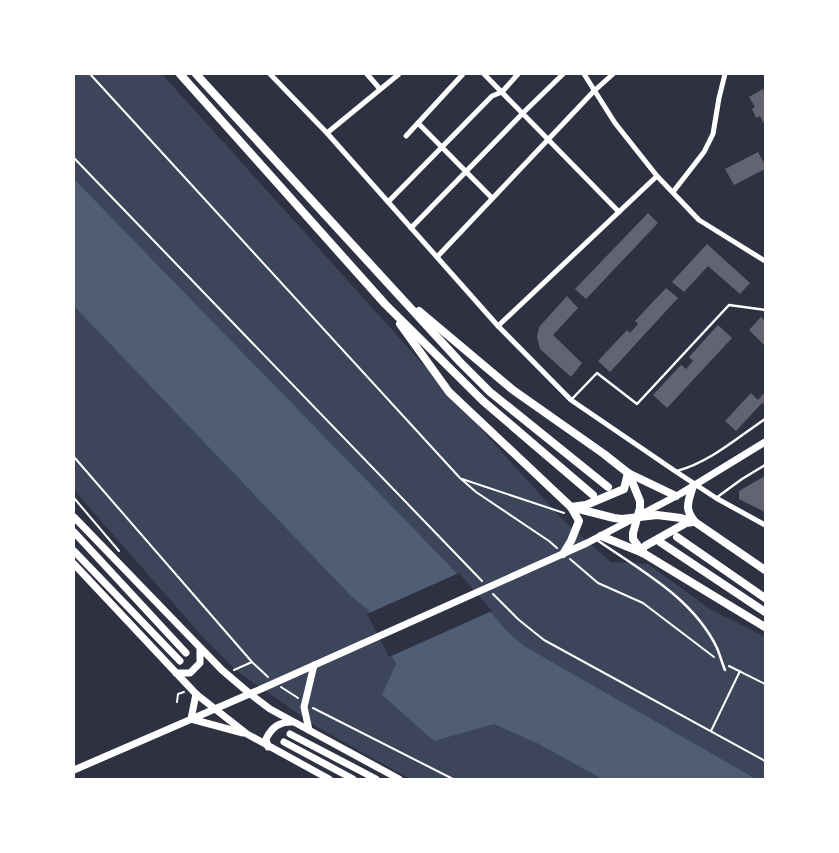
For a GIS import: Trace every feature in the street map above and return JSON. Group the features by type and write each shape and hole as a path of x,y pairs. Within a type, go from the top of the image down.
{"main road":[{"path":"180,74 385,304 483,400 593,495"},
{"path":"196,74 460,362 490,392 608,487"},
{"path":"394,291 512,390 604,454 628,474 678,495"},
{"path":"385,304 449,392 579,521 565,555"},
{"path":"74,770 565,555 678,495 765,442"},
{"path":"569,510 624,489 628,474"},
{"path":"628,474 640,501 640,508 632,533 636,545 643,553"},
{"path":"693,486 688,514 695,522 765,570"},
{"path":"569,510 614,518 667,516 695,522"},
{"path":"74,517 200,648 249,694 270,709 399,779"},
{"path":"643,553 645,546 686,523 695,522"},
{"path":"74,532 186,653"},
{"path":"598,537 643,553 765,627"},
{"path":"677,537 765,598"},
{"path":"660,542 765,612"},
{"path":"74,551 180,661"},
{"path":"74,564 196,694 247,734 329,779"},
{"path":"176,673 190,674 200,663 200,648"},
{"path":"309,730 304,707 314,665"},
{"path":"191,719 196,694"},
{"path":"191,719 247,734"},
{"path":"268,747 266,739 275,726 282,722 293,722"},
{"path":"290,734 376,779"},
{"path":"284,742 353,779"}],"street":[{"path":"270,74 327,133 498,326 571,400 675,472 716,498 765,525"},
{"path":"367,74 380,89"},
{"path":"327,133 399,74"},
{"path":"406,136 463,74"},
{"path":"484,74 619,212"},
{"path":"388,202 492,96 502,92 518,74"},
{"path":"411,228 522,113 563,74"},
{"path":"584,74 615,123 657,176 699,220 765,261"},
{"path":"436,257 594,91 613,74"},
{"path":"672,192 704,152 713,134 725,74"},
{"path":"418,124 492,198"},
{"path":"498,326 657,176"}],"lane":[{"path":"571,400 597,373 637,404 729,305 765,310"},
{"path":"675,472 691,467 716,453 765,419"},
{"path":"716,498 734,484 765,465"},
{"path":"598,537 679,598 702,623 717,648 724,670"}],"path":[{"path":"90,74 460,478 476,492 549,540 598,582 643,602 722,662 765,684"},
{"path":"74,158 440,539 468,565"},
{"path":"74,457 252,662 270,678"},
{"path":"460,478 569,510"},
{"path":"506,608 544,640 765,761"},
{"path":"232,671 252,662"},
{"path":"711,731 740,671"},
{"path":"276,684 304,702"},
{"path":"177,702 178,694 184,692"},
{"path":"312,707 453,779"}],"shaded area":[{"path":"74,74 162,74 564,521 611,562 648,564 710,609 765,637 765,779 410,779 317,727 237,671 201,635 74,490"},
{"path":"74,179 446,562 508,632 524,646 756,779 602,779 539,744 494,724 434,741 382,695 396,664 368,610 351,596 74,306"}],"pier":[{"path":"459,573 492,611 389,657 367,614"}],"building":[{"path":"763,89 765,93 765,126 760,116 756,118 752,109 755,107 749,97"},
{"path":"758,152 765,165 765,169 734,185 725,169"},
{"path":"648,213 658,223 586,299 575,289"},
{"path":"707,244 750,283 740,294 708,266 684,292 672,282"},
{"path":"666,288 678,298 610,372 598,361 627,330 630,333 638,324 635,321"},
{"path":"567,296 578,308 553,335 582,363 571,377 540,349 537,337 539,327"},
{"path":"761,317 765,321 765,346 749,330"},
{"path":"718,325 732,338 667,408 653,395 681,365 686,369 693,361 689,357"},
{"path":"765,392 765,405 762,403 736,431 725,421 751,393 758,400"},
{"path":"765,476 765,512 739,499 739,491"}]}
